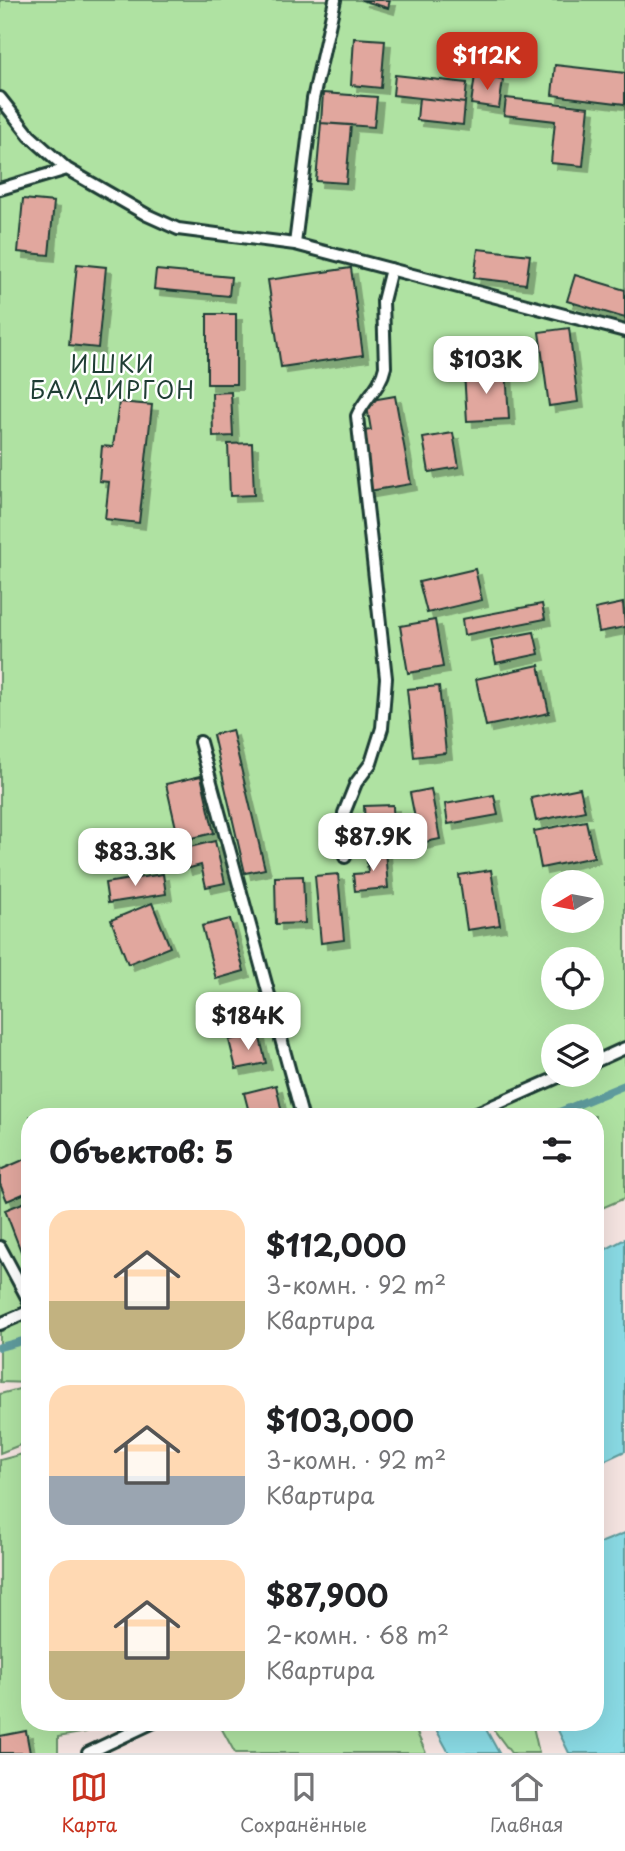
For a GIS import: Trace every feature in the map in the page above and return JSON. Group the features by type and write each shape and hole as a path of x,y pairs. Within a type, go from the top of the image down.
{"lane":[{"path":"295,244 313,99 335,0"},
{"path":"0,98 30,136 67,169 147,215 178,229 295,244 625,331"},
{"path":"0,189 67,169"},
{"path":"345,857 344,813 356,783 371,763 382,728 386,678 357,416 383,377 383,301 391,269"},
{"path":"200,742 301,1108"},
{"path":"604,1058 625,1048"},
{"path":"488,1108 541,1085"},
{"path":"0,1247 21,1286"},
{"path":"0,1324 21,1315"},
{"path":"88,1753 135,1731"}],"green space":[{"path":"0,0 625,0 625,1198 604,1207 604,1108 21,1108 21,1383 0,1382"},
{"path":"21,1388 21,1445 0,1453 0,1394"},
{"path":"21,1454 21,1731 88,1731 58,1737 58,1753 0,1753 0,1460"},
{"path":"223,1731 416,1731 426,1753 235,1753"},
{"path":"495,1731 534,1731 539,1753 511,1753"}],"water":[{"path":"625,1239 625,1451 604,1461 604,1250"},
{"path":"625,1533 625,1753 569,1753 558,1731 604,1731 604,1541"},
{"path":"437,1731 487,1731 499,1753 449,1753"}],"building":[{"path":"361,0 390,0 388,8"},
{"path":"354,38 385,40 381,88 351,85"},
{"path":"555,65 625,73 625,104 552,95"},
{"path":"395,75 467,83 465,103 393,95"},
{"path":"475,75 503,80 499,108 471,104"},
{"path":"323,93 377,97 374,127 321,123"},
{"path":"419,98 465,103 463,125 417,120"},
{"path":"506,98 589,107 583,166 551,163 555,121 504,115"},
{"path":"321,123 351,125 346,183 316,181"},
{"path":"23,199 54,202 49,255 18,252"},
{"path":"478,249 530,255 526,284 474,278"},
{"path":"77,264 106,267 98,348 69,345"},
{"path":"351,268 363,355 281,367 268,280"},
{"path":"156,270 231,277 229,296 154,289"},
{"path":"575,275 625,290 625,318 567,301"},
{"path":"207,314 236,314 236,384 207,384"},
{"path":"569,328 578,402 549,406 539,332"},
{"path":"506,370 509,419 467,421 464,372"},
{"path":"231,392 233,436 213,437 212,393"},
{"path":"395,396 411,484 369,491 358,432 371,430 366,401"},
{"path":"119,402 152,405 139,523 105,519 109,482 99,481 102,446 113,447"},
{"path":"453,433 459,467 429,472 423,438"},
{"path":"252,443 254,495 230,496 228,444"},
{"path":"475,569 482,600 427,613 419,582"},
{"path":"623,603 625,627 599,632 595,609"},
{"path":"542,604 545,619 464,635 462,619"},
{"path":"435,620 443,667 408,673 400,626"},
{"path":"534,632 539,654 496,663 491,640"},
{"path":"539,665 549,713 486,726 476,679"},
{"path":"439,686 446,753 414,757 407,689"},
{"path":"232,730 265,869 245,873 213,735"},
{"path":"201,776 214,833 179,841 166,784"},
{"path":"580,788 585,811 536,821 531,798"},
{"path":"431,789 440,839 420,843 410,793"},
{"path":"494,795 498,815 448,824 445,804"},
{"path":"393,805 394,845 366,846 364,806"},
{"path":"586,821 594,857 541,868 534,831"},
{"path":"215,841 225,883 206,887 201,865 186,869 181,849"},
{"path":"385,850 388,888 355,891 353,874 368,873 366,851"},
{"path":"491,870 500,925 467,930 459,875"},
{"path":"163,874 166,894 108,903 105,883"},
{"path":"338,874 344,940 321,943 315,876"},
{"path":"303,876 305,923 276,924 275,877"},
{"path":"152,903 170,947 128,964 111,920"},
{"path":"230,919 244,971 216,979 202,926"},
{"path":"259,1034 266,1063 236,1069 229,1040"},
{"path":"276,1085 281,1108 248,1108 244,1093"},
{"path":"21,1161 21,1195 7,1201 0,1184 0,1170"},
{"path":"21,1204 21,1251 5,1210"},
{"path":"26,1731 30,1753 0,1753 0,1736"}],"waterway":[{"path":"569,1108 625,1085"},
{"path":"0,1347 21,1341"}],"district":[{"name":"ИШКИ БАЛДИРГОН","path":"113,378"}]}
